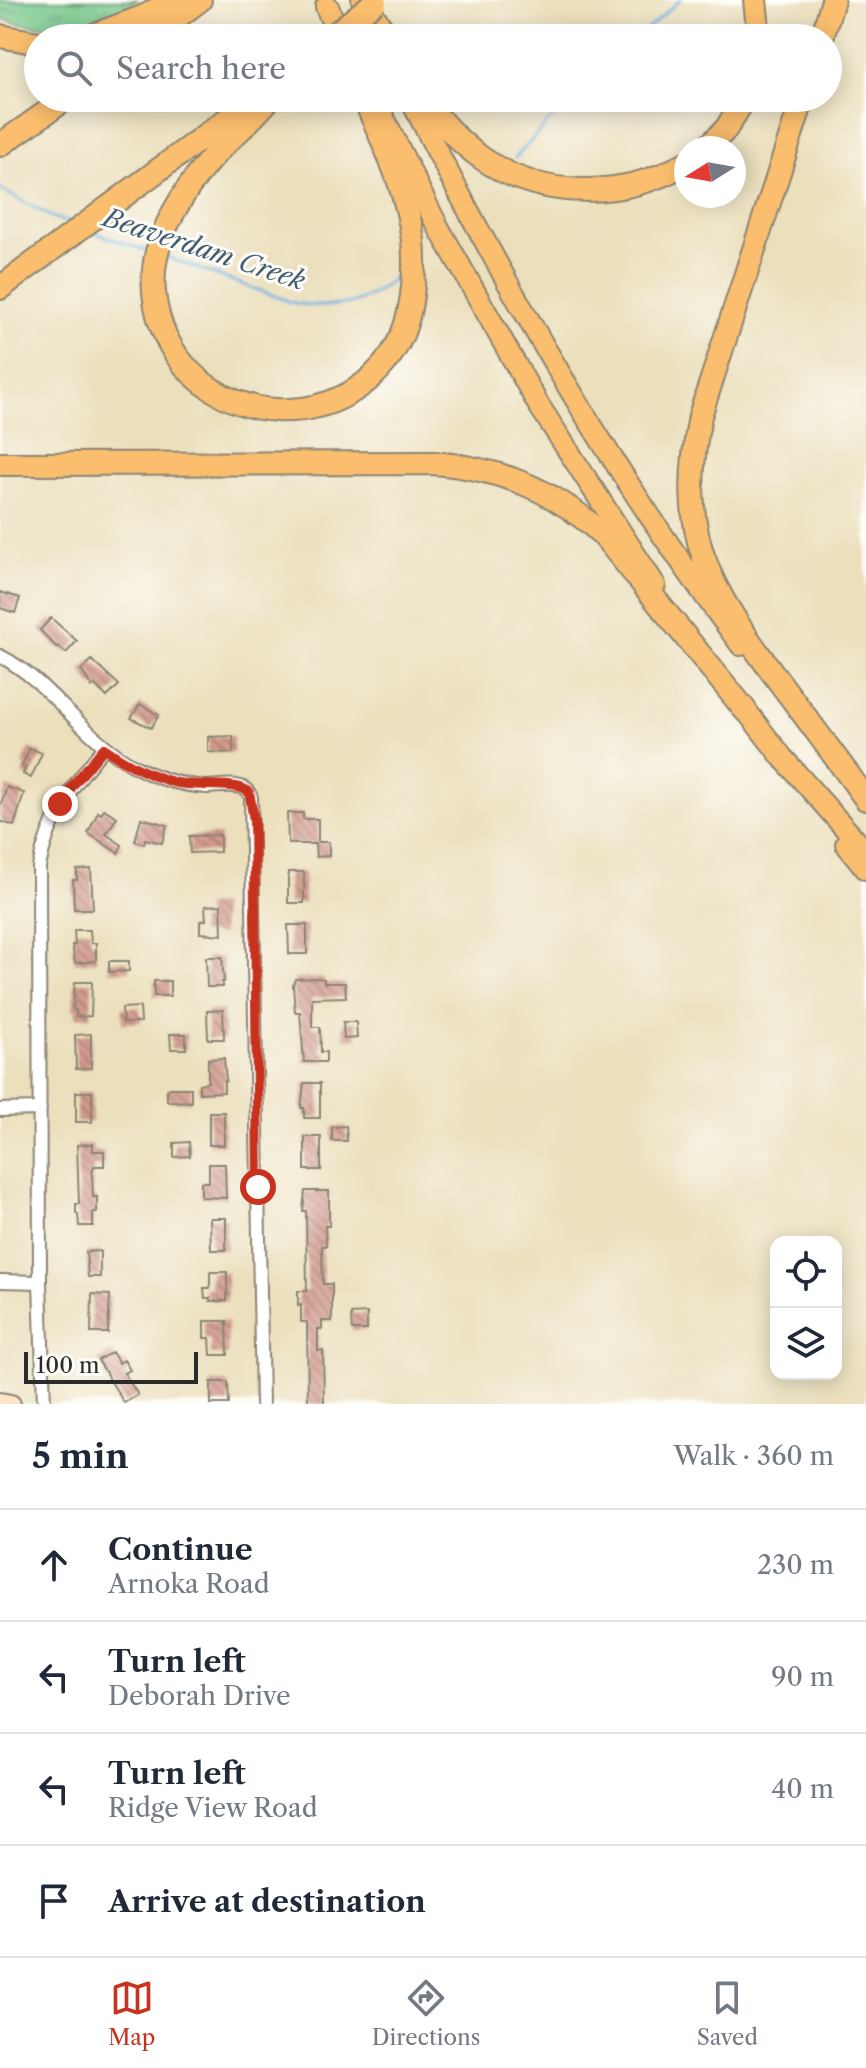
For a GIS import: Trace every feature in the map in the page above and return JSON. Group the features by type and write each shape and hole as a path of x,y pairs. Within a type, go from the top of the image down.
{"highway":[{"path":"124,24 173,0"},
{"path":"168,24 200,0"},
{"path":"345,24 371,0"},
{"path":"371,0 377,24"},
{"path":"371,0 382,24"},
{"path":"826,24 833,0"},
{"path":"325,4 334,24"},
{"path":"756,4 758,24"},
{"path":"0,36 24,40"},
{"path":"4,143 47,112"},
{"path":"0,288 237,112"},
{"path":"258,112 204,167 169,223 154,270 156,307 161,326 181,362 205,386 239,404 277,412 313,409 344,397 377,373 402,335 412,291 413,242 396,171 370,112"},
{"path":"380,112 464,275 562,443 641,565 745,710"},
{"path":"417,112 554,367 672,550 768,681 866,800"},
{"path":"435,112 484,160 512,175 547,186 586,190 633,185 674,169"},
{"path":"719,136 736,112"},
{"path":"798,112 700,416 694,448 693,508 702,557 725,606 866,800"},
{"path":"0,464 435,463 505,475 559,501 603,535 745,710 866,869"},
{"path":"782,757 866,852"}],"main road":[{"path":"0,1402 11,1404"}],"street":[{"path":"0,656 24,671 104,748 122,760 172,782 239,787 249,792 254,820 262,1404"},
{"path":"44,1404 40,1282 39,867 49,827 60,804 104,748"},
{"path":"0,1110 40,1109"},
{"path":"0,1281 40,1282"}],"green space":[{"path":"0,0 137,0 105,16 75,24 24,24 0,18"}],"building":[{"path":"0,592 20,598 15,613 0,608"},
{"path":"51,618 77,641 66,653 40,630"},
{"path":"92,660 119,685 107,697 95,685 92,687 81,670"},
{"path":"140,704 159,715 151,728 131,718"},
{"path":"233,736 233,753 208,752 208,737"},
{"path":"30,748 42,753 31,778 23,774 26,766 22,765"},
{"path":"7,787 24,793 14,826 0,821 0,806"},
{"path":"104,809 117,817 106,834 122,845 118,853 88,833 98,812 101,814"},
{"path":"287,813 303,813 303,819 318,819 318,842 329,842 329,856 316,857 315,844 288,844"},
{"path":"141,818 167,825 162,843 145,839 144,844 135,841"},
{"path":"220,835 220,852 190,853 189,836"},
{"path":"91,869 93,909 74,909 73,880 77,880 77,870"},
{"path":"288,872 304,872 304,903 288,903"},
{"path":"221,905 222,935 200,933 200,921 206,920 205,906"},
{"path":"288,925 307,925 307,954 289,954"},
{"path":"74,930 90,930 91,943 96,943 96,961 75,963 72,945 75,945"},
{"path":"206,957 222,957 222,987 207,987"},
{"path":"109,961 129,961 129,971 109,972"},
{"path":"295,979 324,979 324,983 345,983 346,997 312,998 312,1027 320,1027 321,1052 326,1052 326,1062 304,1062 300,1012 295,1012 293,985"},
{"path":"154,981 170,981 170,996 154,996"},
{"path":"75,982 92,982 91,1016 76,1017 76,1010 73,1009"},
{"path":"140,1007 141,1022 123,1023 122,1008"},
{"path":"223,1010 224,1039 208,1039 207,1011"},
{"path":"343,1022 356,1022 357,1038 344,1039"},
{"path":"91,1034 91,1068 76,1069 75,1035"},
{"path":"170,1034 186,1034 186,1049 171,1049"},
{"path":"224,1058 224,1092 199,1093 199,1084 208,1082 208,1059"},
{"path":"304,1083 320,1083 320,1118 304,1118 304,1108 301,1108"},
{"path":"191,1088 191,1102 167,1101 167,1090"},
{"path":"76,1092 92,1092 92,1122 76,1122"},
{"path":"209,1112 224,1112 224,1145 209,1145"},
{"path":"346,1126 347,1141 332,1141 332,1127"},
{"path":"305,1137 321,1137 321,1170 305,1170"},
{"path":"189,1142 190,1156 174,1157 174,1143"},
{"path":"93,1144 93,1151 104,1151 104,1166 94,1166 92,1174 97,1212 93,1212 93,1226 79,1226 76,1214 76,1204 79,1204 77,1145"},
{"path":"209,1164 225,1164 226,1198 201,1197 201,1182 209,1182"},
{"path":"305,1191 329,1191 329,1226 325,1226 326,1246 322,1246 323,1284 332,1284 332,1321 322,1321 322,1329 318,1329 318,1351 323,1350 324,1404 308,1404 307,1322 301,1322 301,1305 298,1306 298,1291 307,1291"},
{"path":"210,1218 226,1218 226,1250 211,1250"},
{"path":"100,1251 100,1277 88,1277 86,1252"},
{"path":"210,1272 227,1272 227,1301 205,1298 204,1288 210,1288"},
{"path":"92,1294 110,1295 108,1333 91,1333"},
{"path":"367,1313 367,1330 352,1330 351,1314"},
{"path":"204,1321 227,1321 228,1355 211,1355 210,1338 204,1338"},
{"path":"112,1352 119,1363 124,1360 130,1370 124,1373 138,1395 124,1403 98,1360"},
{"path":"211,1382 228,1382 229,1404 211,1404"}],"waterway":[{"name":"Beaverdam Creek","path":"653,24 680,0"},
{"name":"Beaverdam Creek","path":"515,158 558,112"},
{"name":"Beaverdam Creek","path":"0,189 54,218 72,224"},
{"name":"Beaverdam Creek","path":"90,231 147,251"},
{"name":"Beaverdam Creek","path":"166,257 294,303 310,305 338,305 362,299 399,275"}],"route":[{"path":"60,804 104,748 149,774 172,782 239,787 249,792 254,820 258,1187"}]}
